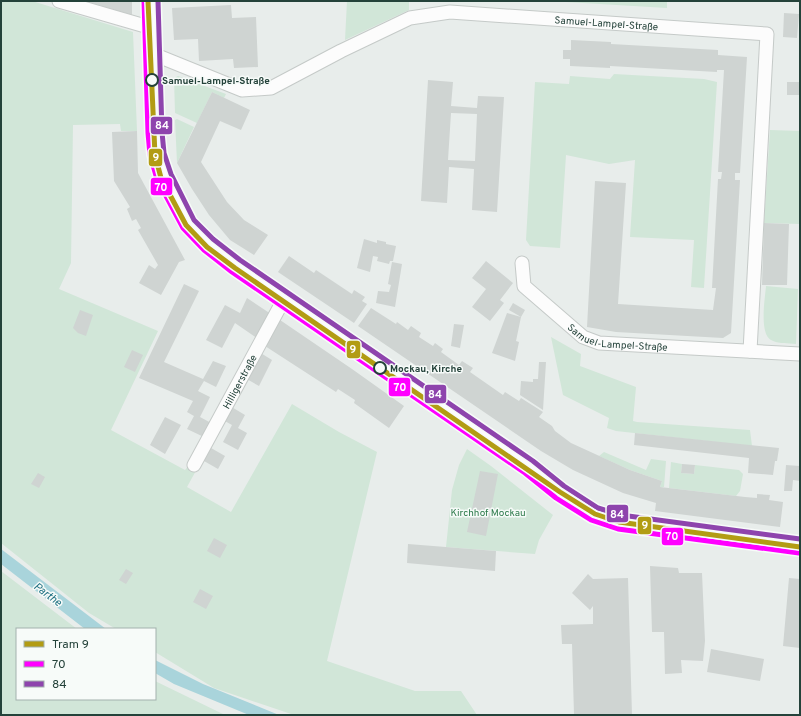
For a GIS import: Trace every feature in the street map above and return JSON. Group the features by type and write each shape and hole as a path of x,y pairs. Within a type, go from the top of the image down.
{"main road":[{"path":"151,1 155,132 158,154 164,177 188,224 208,244 284,299 529,467 560,492 595,514 619,522 795,545"}],"street":[{"path":"59,1 152,28"},
{"name":"Samuel-Lampel-Straße","path":"153,54 242,90 271,88 341,51 410,18 450,12 767,34 750,351"},
{"name":"Samuel-Lampel-Straße","path":"522,263 524,286 583,337 599,342 800,354"},
{"name":"Hilligerstraße","path":"194,465 284,299"}],"green space":[{"path":"1,1 32,1 133,32 137,131 121,131 120,124 73,125 71,263 59,289 158,331 111,430 185,470 191,463 198,467 187,487 231,512 292,404 339,432 377,452 327,661 415,691 461,691 477,715 294,715 214,688 156,653 156,628 114,628 89,613 1,543"},
{"path":"347,1 409,1 409,10 345,40"},
{"path":"549,1 667,1 667,8"},
{"path":"614,74 704,79 717,82 704,288 691,287 694,240 630,237 635,160 609,164 566,155 560,248 530,246 526,240 535,82 569,84 570,76 610,79"},
{"path":"178,76 226,94 224,98 212,92 197,123 175,113 174,78"},
{"path":"177,119 194,127 177,163 175,120"},
{"path":"770,130 800,131 800,224 764,223"},
{"path":"766,286 798,289 796,344 777,342 771,340 767,336 764,323"},
{"path":"551,337 581,354 580,366 636,387 633,421 750,430 752,446 616,431 607,428 609,418 563,395"},
{"name":"Kirchhof Mockau","path":"467,449 553,515 539,540 535,554 446,547 452,490 459,465"},
{"path":"604,452 646,470 651,459 666,461 664,487 660,487 662,481 630,470 599,456"},
{"path":"671,462 682,464 681,473 694,474 695,465 739,470 743,474 740,491 736,496 669,488"},
{"path":"1,571 76,628 16,628 16,700 156,700 156,681 225,715 1,715"}],"water":[{"name":"Parthe","path":"1,549 105,628 84,628 1,564"},
{"path":"156,660 203,684 279,715 249,715 174,684 156,674"}],"building":[{"path":"85,1 132,1 132,15"},
{"path":"231,5 232,18 256,17 258,67 234,68 233,59 199,61 198,39 174,40 172,8"},
{"path":"784,13 799,14 797,38 783,37"},
{"path":"571,40 611,42 611,44 718,50 718,55 747,57 740,173 735,173 735,180 740,180 731,333 723,338 616,332 587,327 595,181 626,183 618,304 713,310 716,288 712,288 718,179 721,179 722,172 718,172 724,70 717,70 717,72 610,66 610,68 570,66 570,59 563,59 563,50 571,50"},
{"path":"428,80 453,82 451,106 477,108 478,96 504,97 497,212 472,210 474,169 449,167 447,203 421,201","holes":["451,113 477,114 475,161 448,160"]},
{"path":"787,82 800,82 800,95 787,95"},
{"path":"212,92 250,110 241,130 220,121 201,162 227,202 244,220 268,235 254,255 230,240 209,215 177,163"},
{"path":"137,131 138,173 185,260 179,262 161,295 139,283 149,265 155,269 158,265 138,230 141,228 136,219 132,221 127,209 130,207 114,181 112,132"},
{"path":"764,223 789,224 787,285 762,285"},
{"path":"364,239 377,243 377,240 396,246 393,261 390,261 389,264 377,261 378,257 373,256 370,272 357,268"},
{"path":"289,256 314,273 316,270 352,294 354,290 365,297 362,301 367,304 354,323 278,272"},
{"path":"486,261 513,283 500,300 504,303 490,321 472,307 486,289 472,278"},
{"path":"392,262 402,264 395,307 376,303 378,291 389,292 391,285 388,284"},
{"path":"184,284 199,291 164,362 203,379 213,361 226,366 216,387 204,381 198,391 210,397 200,417 213,424 206,438 187,429 194,416 187,412 193,401 139,378"},
{"path":"247,298 271,314 258,339 235,323 222,348 206,340 225,305 240,313"},
{"path":"513,303 525,310 521,317 509,310"},
{"path":"371,308 396,324 397,322 408,330 411,326 421,333 419,337 433,346 435,343 443,349 441,352 459,365 462,361 473,368 470,372 503,395 505,392 519,401 521,398 543,412 539,417 552,426 555,431 571,443 630,470 662,481 660,487 757,498 757,494 770,495 769,500 783,502 780,527 655,511 656,503 623,493 573,470 541,451 358,326"},
{"path":"80,310 93,315 86,336 78,333 73,328"},
{"path":"507,313 521,317 516,341 519,342 515,361 492,353"},
{"path":"280,320 404,406 389,428 354,403 355,400 338,389 336,392 265,346"},
{"path":"454,324 464,325 460,348 451,346"},
{"path":"132,350 143,355 135,372 124,367"},
{"path":"259,352 272,360 259,386 245,378"},
{"path":"539,362 546,362 543,410 520,395 521,381 533,382 533,379 538,379"},
{"path":"230,406 245,415 238,428 247,433 238,450 223,442 232,425 223,420"},
{"path":"165,417 181,425 165,454 150,445"},
{"path":"635,433 779,448 773,475 748,473 749,458 634,445"},
{"path":"211,448 225,456 218,469 204,461"},
{"path":"682,464 695,465 694,474 681,473"},
{"path":"786,465 800,466 800,481 793,480 792,491 784,491"},
{"path":"480,471 498,474 486,536 467,532"},
{"path":"38,473 45,477 39,488 31,484"},
{"path":"214,538 227,545 220,558 207,551"},
{"path":"408,544 496,551 495,571 407,563"},
{"path":"650,566 678,568 679,573 702,573 705,641 703,661 681,660 682,673 665,674 664,632 652,632"},
{"path":"126,569 133,573 126,584 119,580"},
{"path":"588,574 593,579 628,578 632,715 574,715 572,644 562,644 561,625 593,624 593,606 590,610 572,593"},
{"path":"789,578 800,579 800,648 783,646"},
{"path":"200,589 213,596 206,609 193,602"},
{"path":"711,649 764,659 760,681 707,672"}],"tram line":[{"name":"9","path":"148,1 155,155 161,178 186,225 207,247 235,268 560,492 595,514 619,522 800,547"}],"transit line":[{"name":"70","path":"144,1 150,155 157,179 183,228 204,250 232,272 525,473 556,498 591,520 618,529 799,553"},
{"name":"84","path":"158,1 164,153 171,174 194,220 213,239 240,260 533,461 564,486 598,508 621,515 800,539"}],"place":[{"name":"Samuel-Lampel-Straße","path":"152,80"},
{"name":"Mockau, Kirche","path":"380,368"}]}
